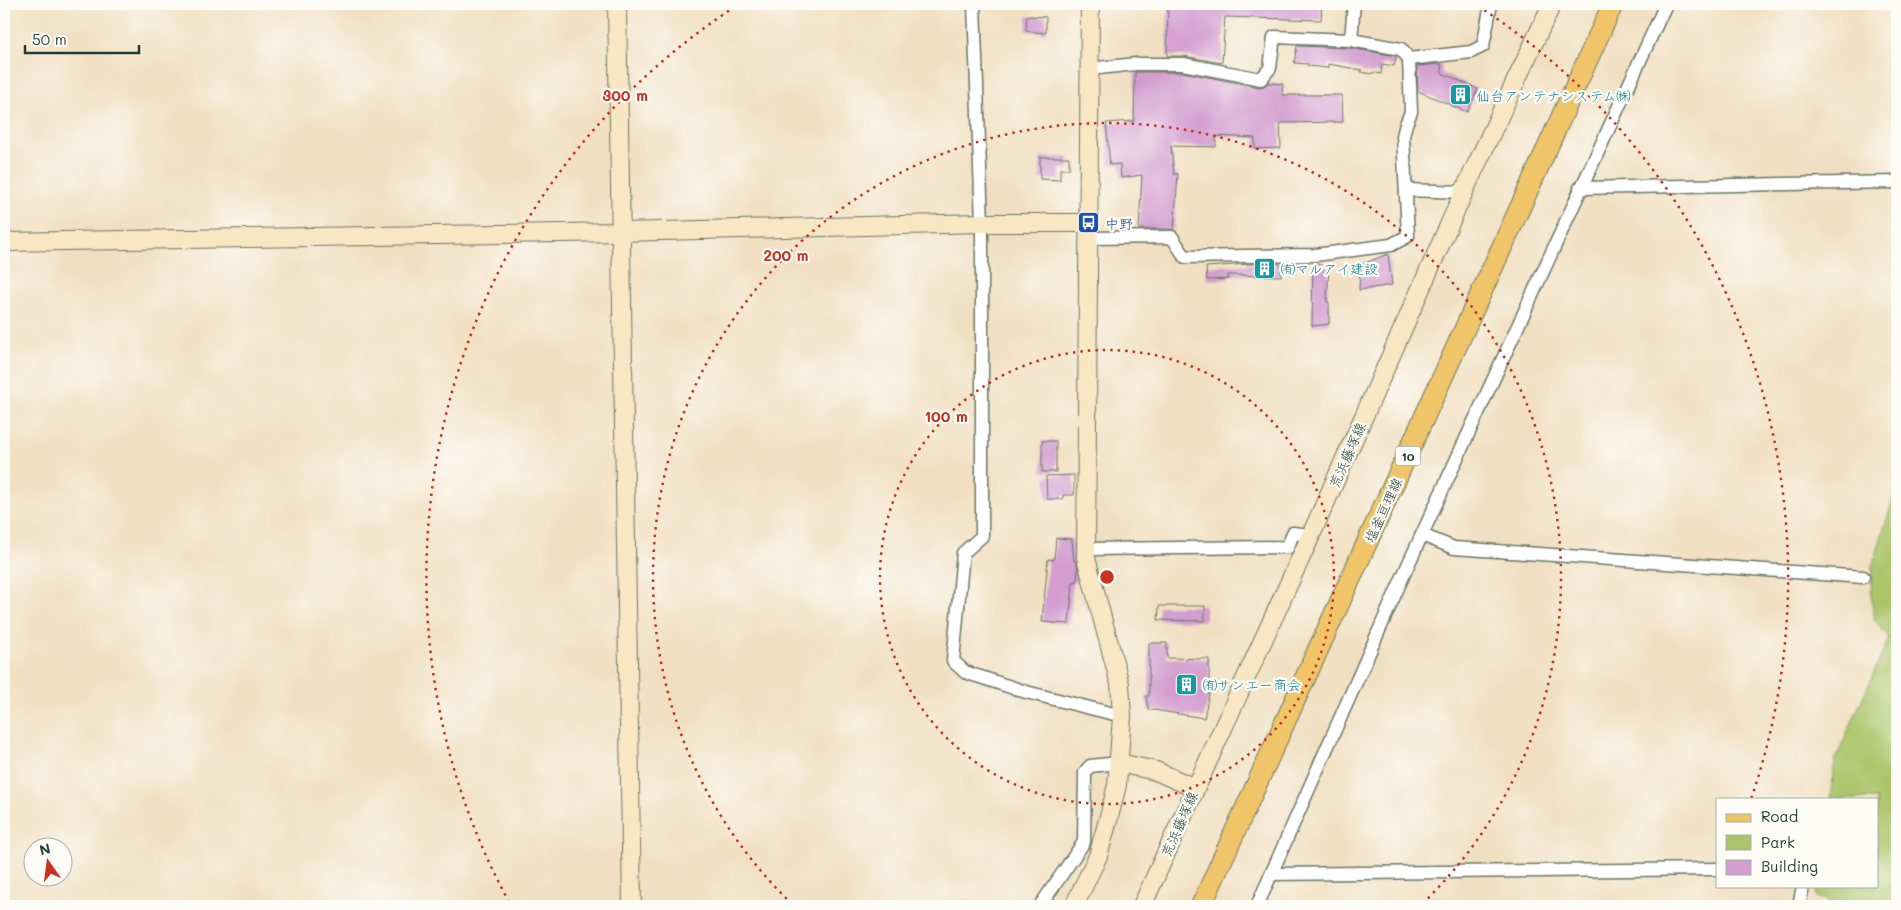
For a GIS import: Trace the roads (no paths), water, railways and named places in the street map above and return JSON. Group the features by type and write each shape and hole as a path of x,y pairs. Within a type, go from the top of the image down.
{"main road":[{"name":"塩釜亘理線","path":"1201,906 1423,424 1613,4"}],"street":[{"path":"617,4 632,906"},
{"path":"974,4 982,223 982,536 963,553 953,660 965,672 1009,686 1122,716"},
{"path":"1074,906 1098,856 1116,785 1122,716 1120,684 1086,558 1090,4"},
{"path":"1351,40 1354,4"},
{"path":"1409,58 1471,52 1483,46 1491,4"},
{"name":"荒浜藤塚線","path":"1142,906 1311,535 1464,192 1552,4"},
{"path":"1258,906 1422,535 1666,4"},
{"path":"4,242 621,232 982,223 1172,238 1185,257 1315,255 1391,245 1408,236 1403,136 1411,112 1409,58 1401,49 1351,40 1274,38 1270,68 1261,79 1183,64 1136,64 1089,69"},
{"path":"1580,188 1897,182"},
{"path":"1406,190 1464,192"},
{"path":"1086,549 1288,547 1293,533 1311,535"},
{"path":"1422,535 1454,548 1863,577"},
{"path":"1040,906 1084,842 1085,772 1090,766 1119,763 1156,771 1195,788"},
{"path":"1272,874 1716,869"},
{"path":"1799,906 1803,888"}],"place":[{"name":"仙台アンテナシステム㈱","path":"1460,95"},
{"name":"中野","path":"1089,223"},
{"name":"㈲マルアイ建設","path":"1265,268"},
{"name":"㈲サンエー商会","path":"1187,684"}]}
